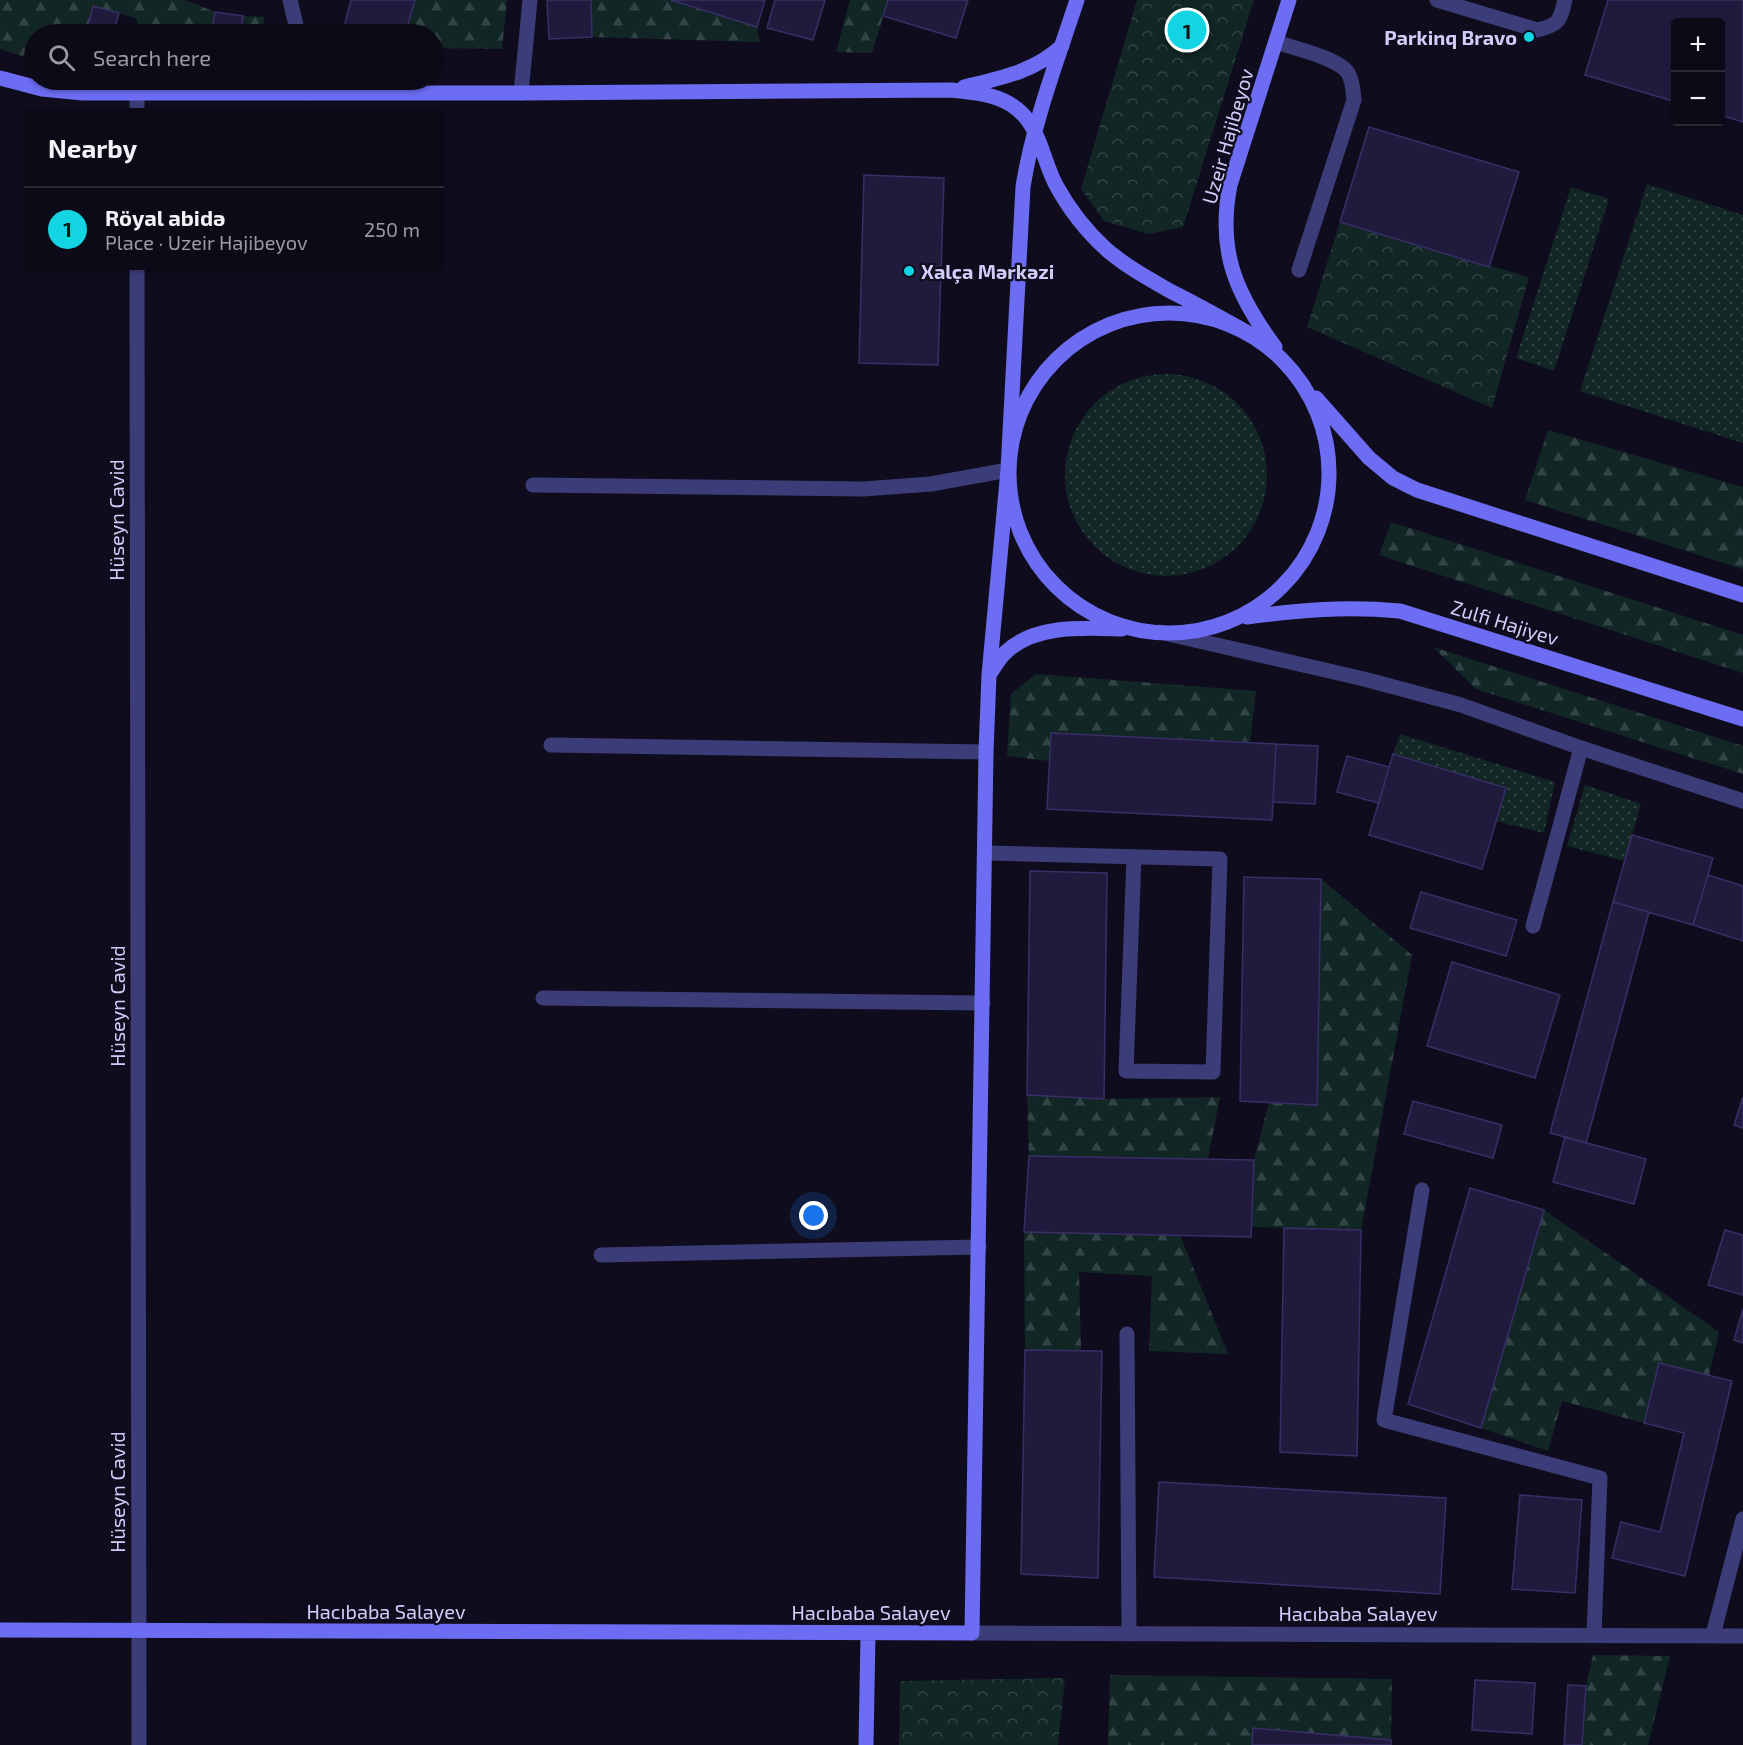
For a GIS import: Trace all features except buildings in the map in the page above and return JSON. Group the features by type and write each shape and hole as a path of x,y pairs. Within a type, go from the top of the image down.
{"main road":[{"path":"972,1633 989,675 1008,470 1023,187 1035,131 1077,0"},
{"name":"Uzeir Hajibeyov","path":"1289,0 1230,185 1225,211 1225,237 1231,266 1244,300 1258,325 1297,375"},
{"path":"952,90 1014,75 1048,58 1063,45"},
{"path":"0,78 24,84"},
{"path":"52,90 83,93 195,90"},
{"path":"431,90 521,93 952,90 984,93 1006,102 1024,116 1035,131 1057,186 1078,218 1107,250 1131,269 1248,333 1275,352 1369,458 1393,478 1417,490 1743,596"},
{"path":"1134,629 1093,614 1057,589 1030,554 1013,514 1008,470 1014,427 1031,390 1057,357 1090,333 1129,317 1170,312 1210,318 1248,333"},
{"path":"1247,617 1293,573 1312,543 1324,510 1329,475 1326,440 1314,406 1297,375"},
{"name":"Zulfi Hajiyev","path":"1134,629 1187,632 1247,617 1320,608 1400,611 1743,719"},
{"path":"989,675 1005,653 1032,637 1050,632 1086,628 1134,629"},
{"name":"Hacıbaba Salayev","path":"0,1630 972,1633"},
{"path":"866,1745 868,1634"}],"street":[{"path":"290,0 296,24"},
{"path":"521,93 530,0"},
{"path":"1437,0 1537,30 1552,27 1561,16 1565,0"},
{"path":"1276,42 1336,62 1347,70 1352,81 1354,100 1299,270"},
{"path":"137,92 137,108"},
{"name":"Hüseyn Cavid","path":"137,270 139,1745"},
{"path":"533,485 863,489 930,484 1008,470"},
{"path":"1160,632 1364,679 1461,705 1581,748 1743,801"},
{"path":"551,745 986,752"},
{"path":"1533,926 1581,748"},
{"path":"985,853 1220,859 1213,1072 1126,1071 1134,857"},
{"path":"543,998 983,1004"},
{"path":"1422,1190 1383,1420 1600,1478 1594,1635"},
{"path":"601,1255 979,1247"},
{"path":"1127,1334 1129,1634"},
{"path":"1713,1635 1743,1520"},
{"name":"Hacıbaba Salayev","path":"972,1633 1743,1635"}],"green space":[{"path":"0,0 185,0 215,12 213,24 137,24 137,19 119,13 98,24 24,24 24,57 0,49"},
{"path":"415,0 507,0 502,49 444,48 444,24 408,24"},
{"path":"591,0 671,0 757,27 760,42 592,37"},
{"path":"850,0 888,0 872,53 836,52"},
{"path":"1137,0 1254,0 1183,227 1149,234 1104,221 1081,189"},
{"path":"243,16 264,17 264,24 242,24"},
{"path":"1647,184 1743,215 1743,443 1580,391"},
{"path":"1571,187 1609,199 1554,371 1516,358"},
{"path":"1340,222 1529,277 1492,408 1307,327"},
{"path":"1156,374 1176,374 1195,378 1214,386 1238,403 1259,436 1265,455 1267,475 1265,495 1259,514 1238,547 1214,564 1195,572 1176,576 1156,576 1137,572 1118,564 1094,547 1077,523 1069,504 1065,485 1065,465 1069,446 1077,427 1094,403 1118,386 1137,378"},
{"path":"1548,430 1743,487 1743,569 1525,500"},
{"path":"1391,522 1743,635 1743,673 1379,555"},
{"path":"1433,647 1743,746 1743,774 1476,689"},
{"path":"1036,674 1256,691 1250,742 1051,733 1049,761 1007,756 1011,694"},
{"path":"1400,734 1555,782 1544,833 1496,821 1506,788 1393,754"},
{"path":"1585,785 1641,804 1625,861 1567,846"},
{"path":"1321,879 1412,955 1361,1230 1252,1227 1254,1160 1269,1102 1317,1104"},
{"path":"1027,1095 1104,1099 1220,1097 1208,1159 1029,1156"},
{"path":"1544,1210 1719,1332 1709,1375 1659,1363 1644,1423 1562,1401 1548,1451 1481,1428"},
{"path":"1024,1232 1180,1235 1228,1354 1149,1351 1152,1276 1079,1272 1081,1351 1025,1350"},
{"path":"1593,1655 1670,1656 1648,1745 1582,1745 1586,1686"},
{"path":"1110,1675 1392,1679 1391,1740 1254,1728 1252,1745 1108,1745"},
{"path":"1065,1678 1058,1745 899,1745 900,1681"}],"place":[{"name":"Röyal abidə","path":"1187,30"},
{"name":"Parkinq Bravo","path":"1529,37"},
{"name":"Xalça Mərkəzi","path":"909,271"}]}
